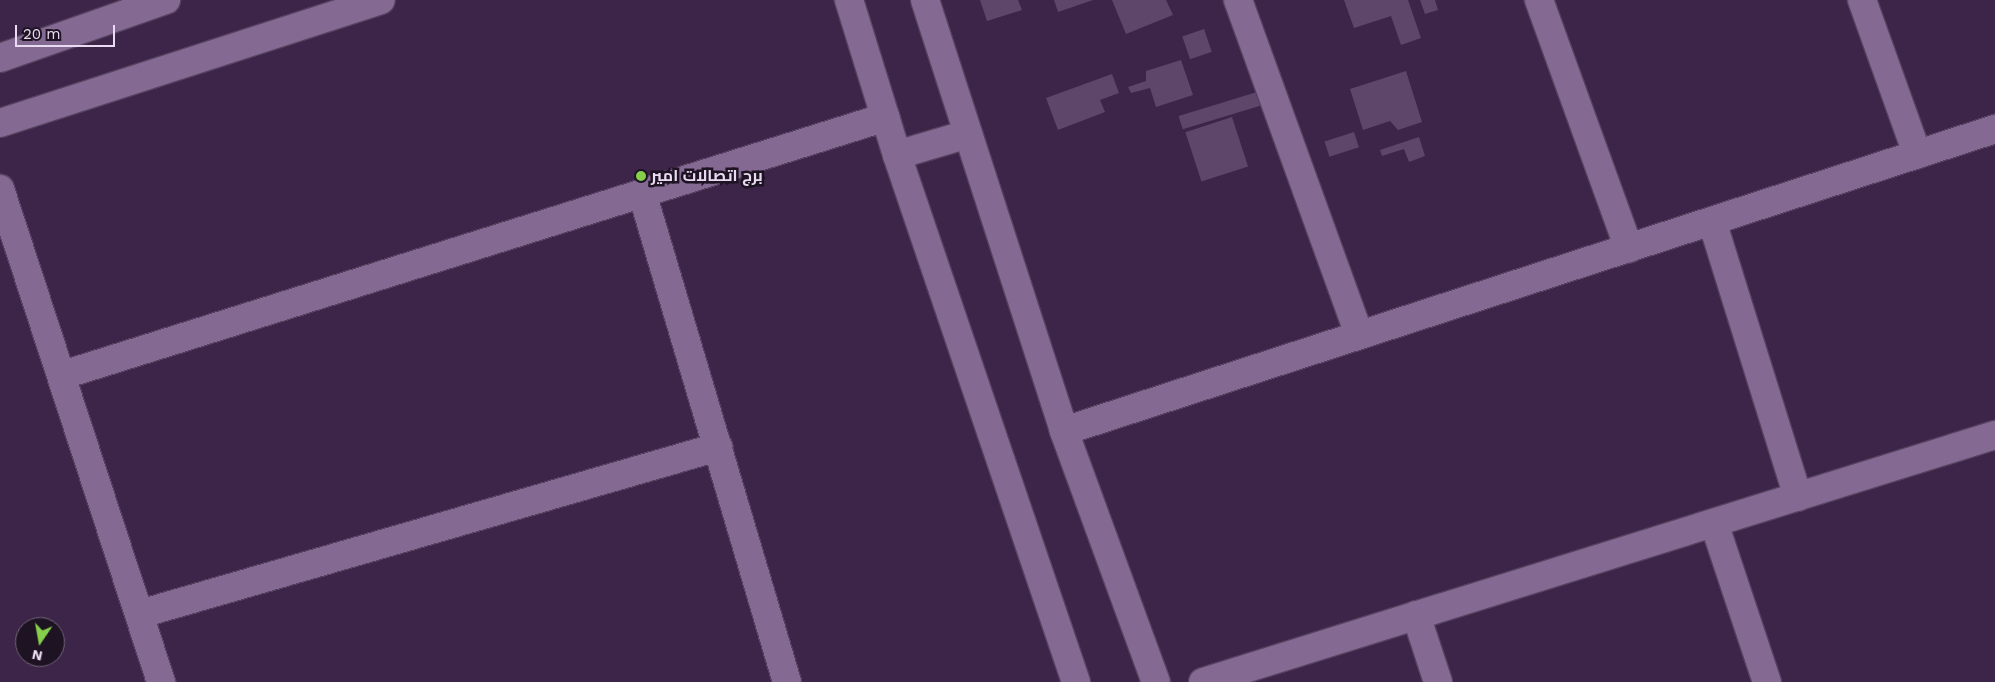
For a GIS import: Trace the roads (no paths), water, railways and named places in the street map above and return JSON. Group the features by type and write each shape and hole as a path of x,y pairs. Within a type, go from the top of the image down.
{"street":[{"path":"0,58 166,0"},
{"path":"0,123 380,0"},
{"path":"849,0 897,155 1076,682"},
{"path":"925,0 1064,431 1156,682"},
{"path":"1238,0 1359,335"},
{"path":"1539,0 1629,248"},
{"path":"1862,0 1917,154"},
{"path":"63,375 642,196 886,117"},
{"path":"1064,431 1995,129"},
{"path":"897,155 968,134"},
{"path":"0,189 63,375 161,682"},
{"path":"642,196 787,682"},
{"path":"1712,221 1798,497"},
{"path":"1203,682 1995,435"},
{"path":"140,614 718,447"},
{"path":"1714,523 1767,682"},
{"path":"1416,615 1438,682"}],"place":[{"name":"برج اتصالات امير","path":"641,176"}]}
